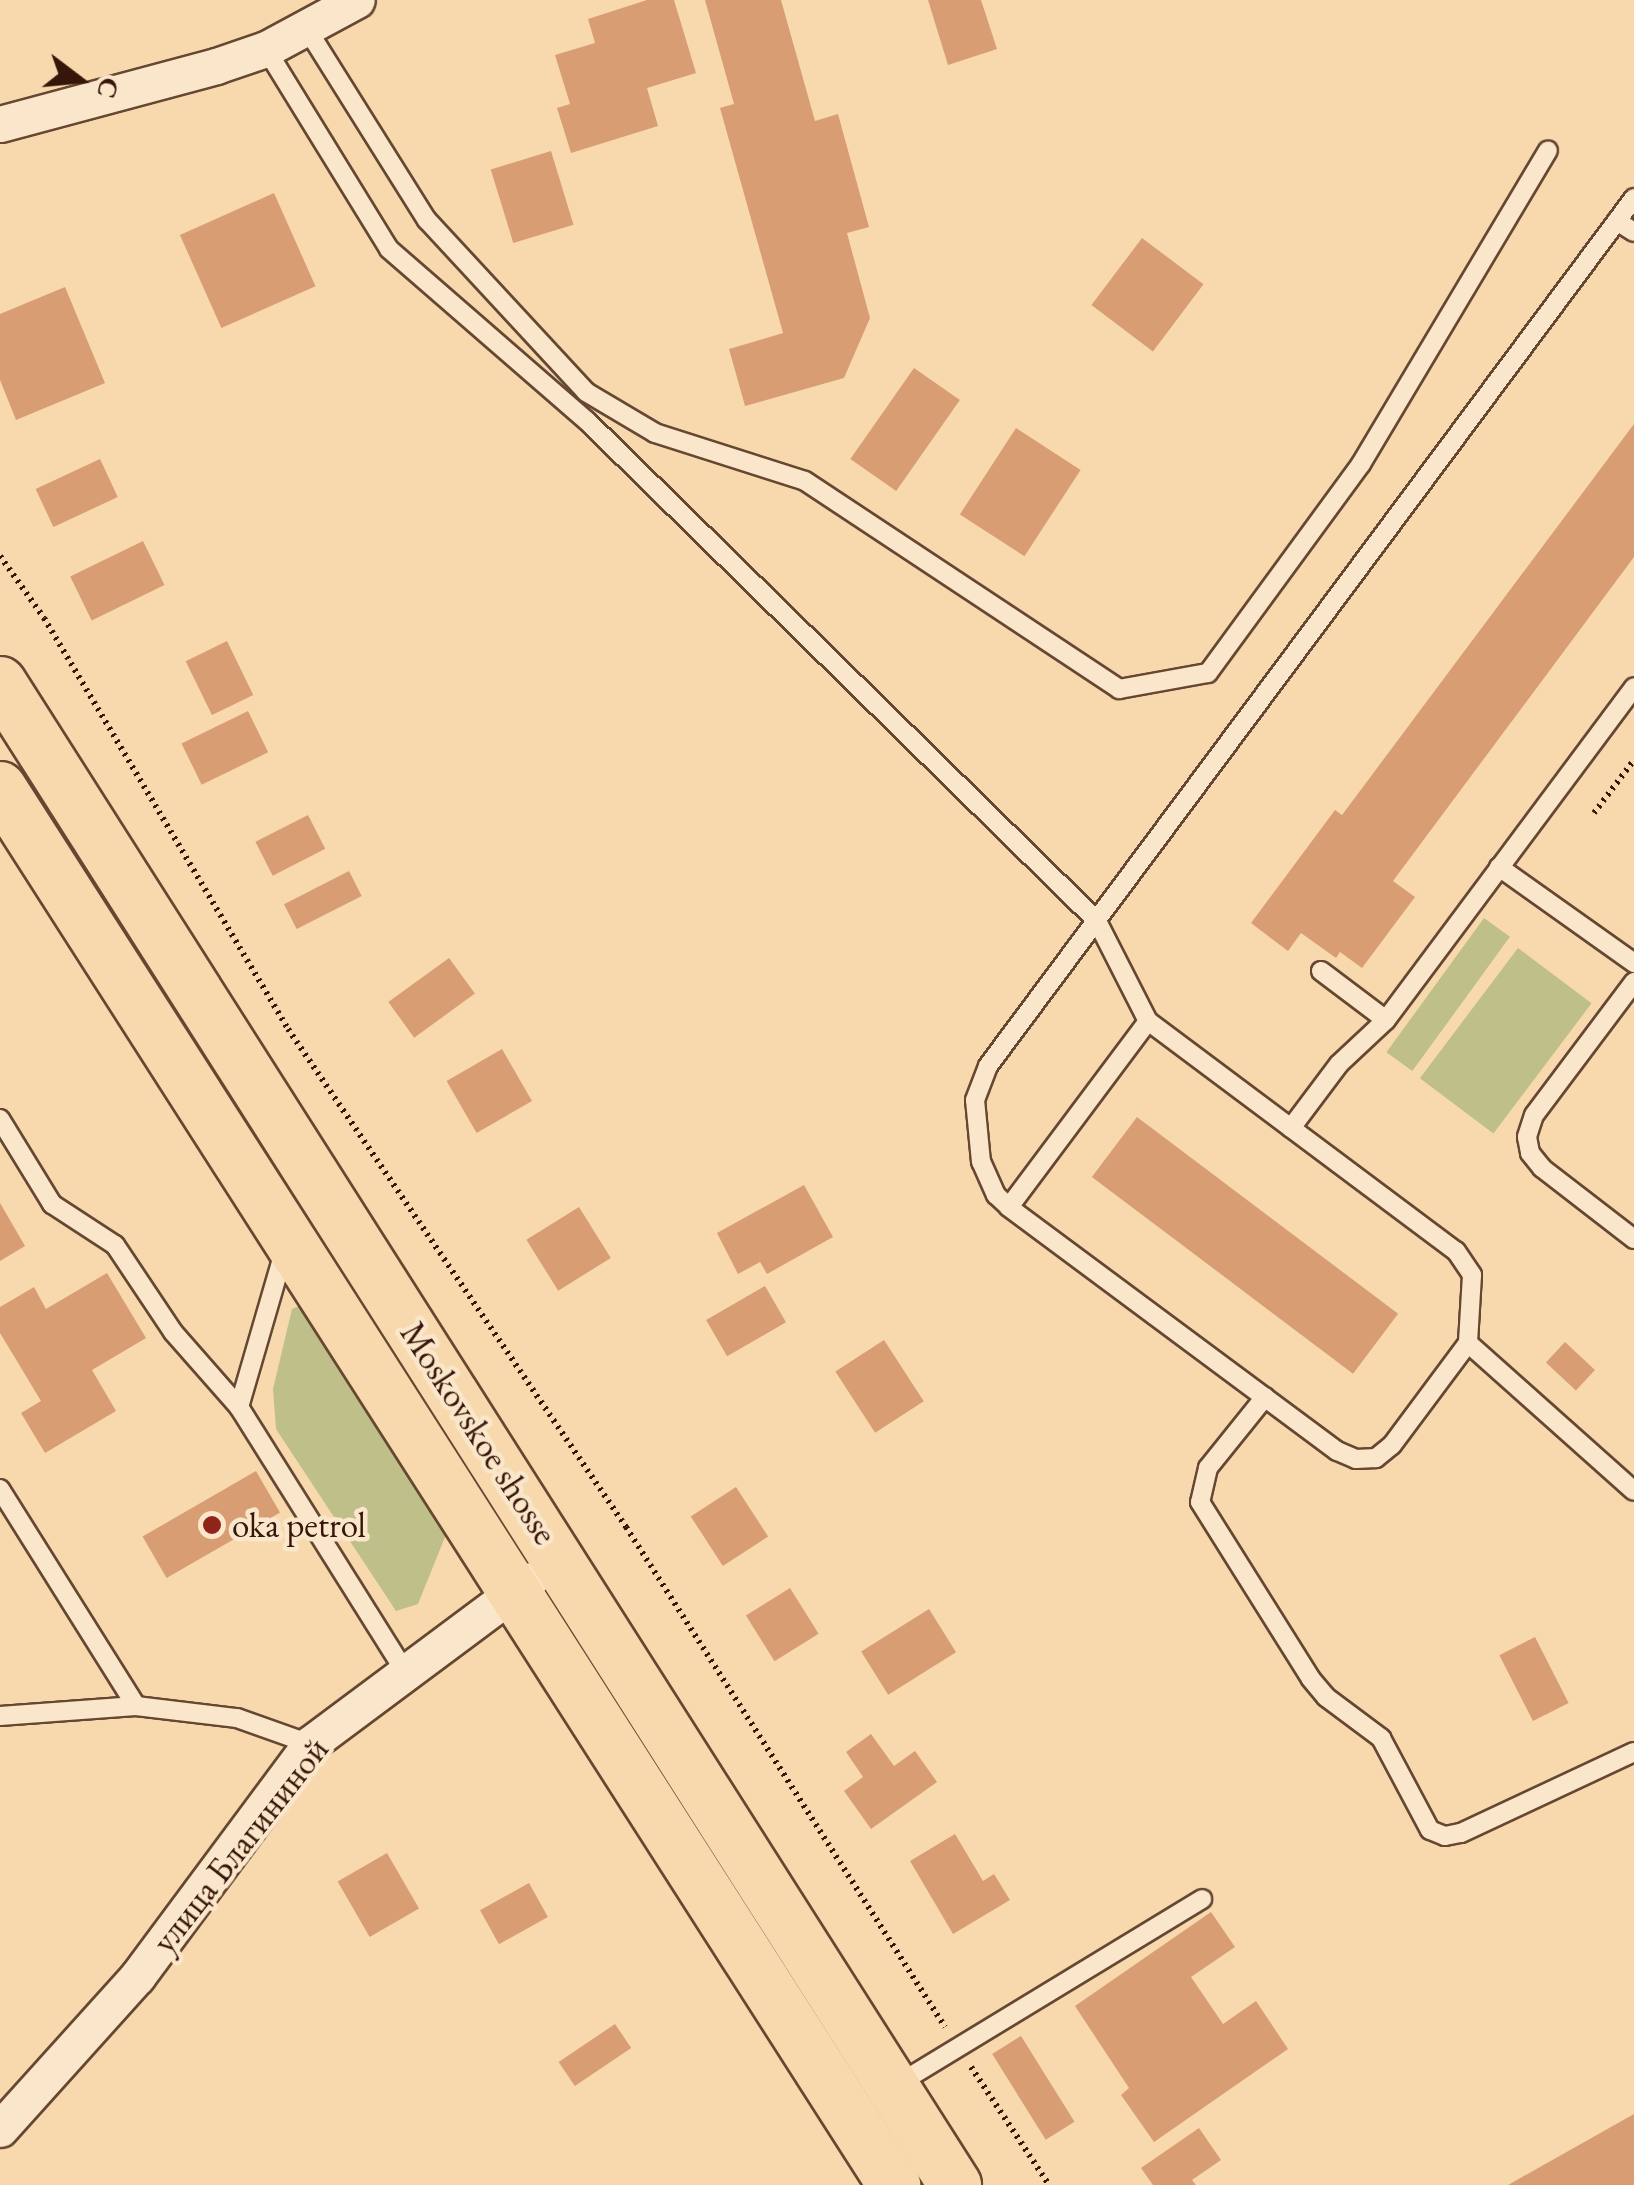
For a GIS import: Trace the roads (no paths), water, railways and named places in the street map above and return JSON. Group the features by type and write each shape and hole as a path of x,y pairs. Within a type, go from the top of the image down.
{"main road":[{"name":"Moskovskoe shosse","path":"0,683 955,2185"},
{"name":"Moskovskoe shosse","path":"0,788 894,2185"}],"street":[{"path":"0,124 216,66 307,29 357,0"},
{"name":"улица Благининой","path":"0,2129 137,1977 310,1744 560,1560"}],"lane":[{"path":"307,29 427,220 586,392 654,433 805,481 1119,689 1208,672 1361,464 1548,150"},
{"path":"266,48 389,249 615,448 1096,921 1148,1021 1466,1262 1474,1298 1468,1343 1392,1445 1376,1458 1356,1459 1337,1451 1010,1206 987,1180 981,1162 975,1120 979,1084 1096,921 1634,198"},
{"path":"1617,221 1634,232"},
{"path":"1291,1128 1339,1064 1386,1020 1634,686"},
{"path":"1499,867 1634,963"},
{"path":"1321,971 1386,1020"},
{"path":"1634,982 1534,1115 1527,1137 1530,1153 1542,1168 1634,1239"},
{"path":"1010,1206 1148,1021"},
{"path":"0,1119 52,1204 114,1245 173,1332 238,1407 405,1672"},
{"path":"238,1407 288,1238"},
{"path":"1468,1343 1634,1491"},
{"path":"1264,1397 1208,1468 1200,1502 1311,1679 1326,1698 1381,1738 1430,1830 1445,1836 1461,1833 1634,1752"},
{"path":"0,1489 136,1706"},
{"path":"0,1716 136,1706 237,1718 310,1744"},
{"path":"893,2087 1202,1899"}],"place":[{"name":"oka petrol","path":"212,1525"}]}
